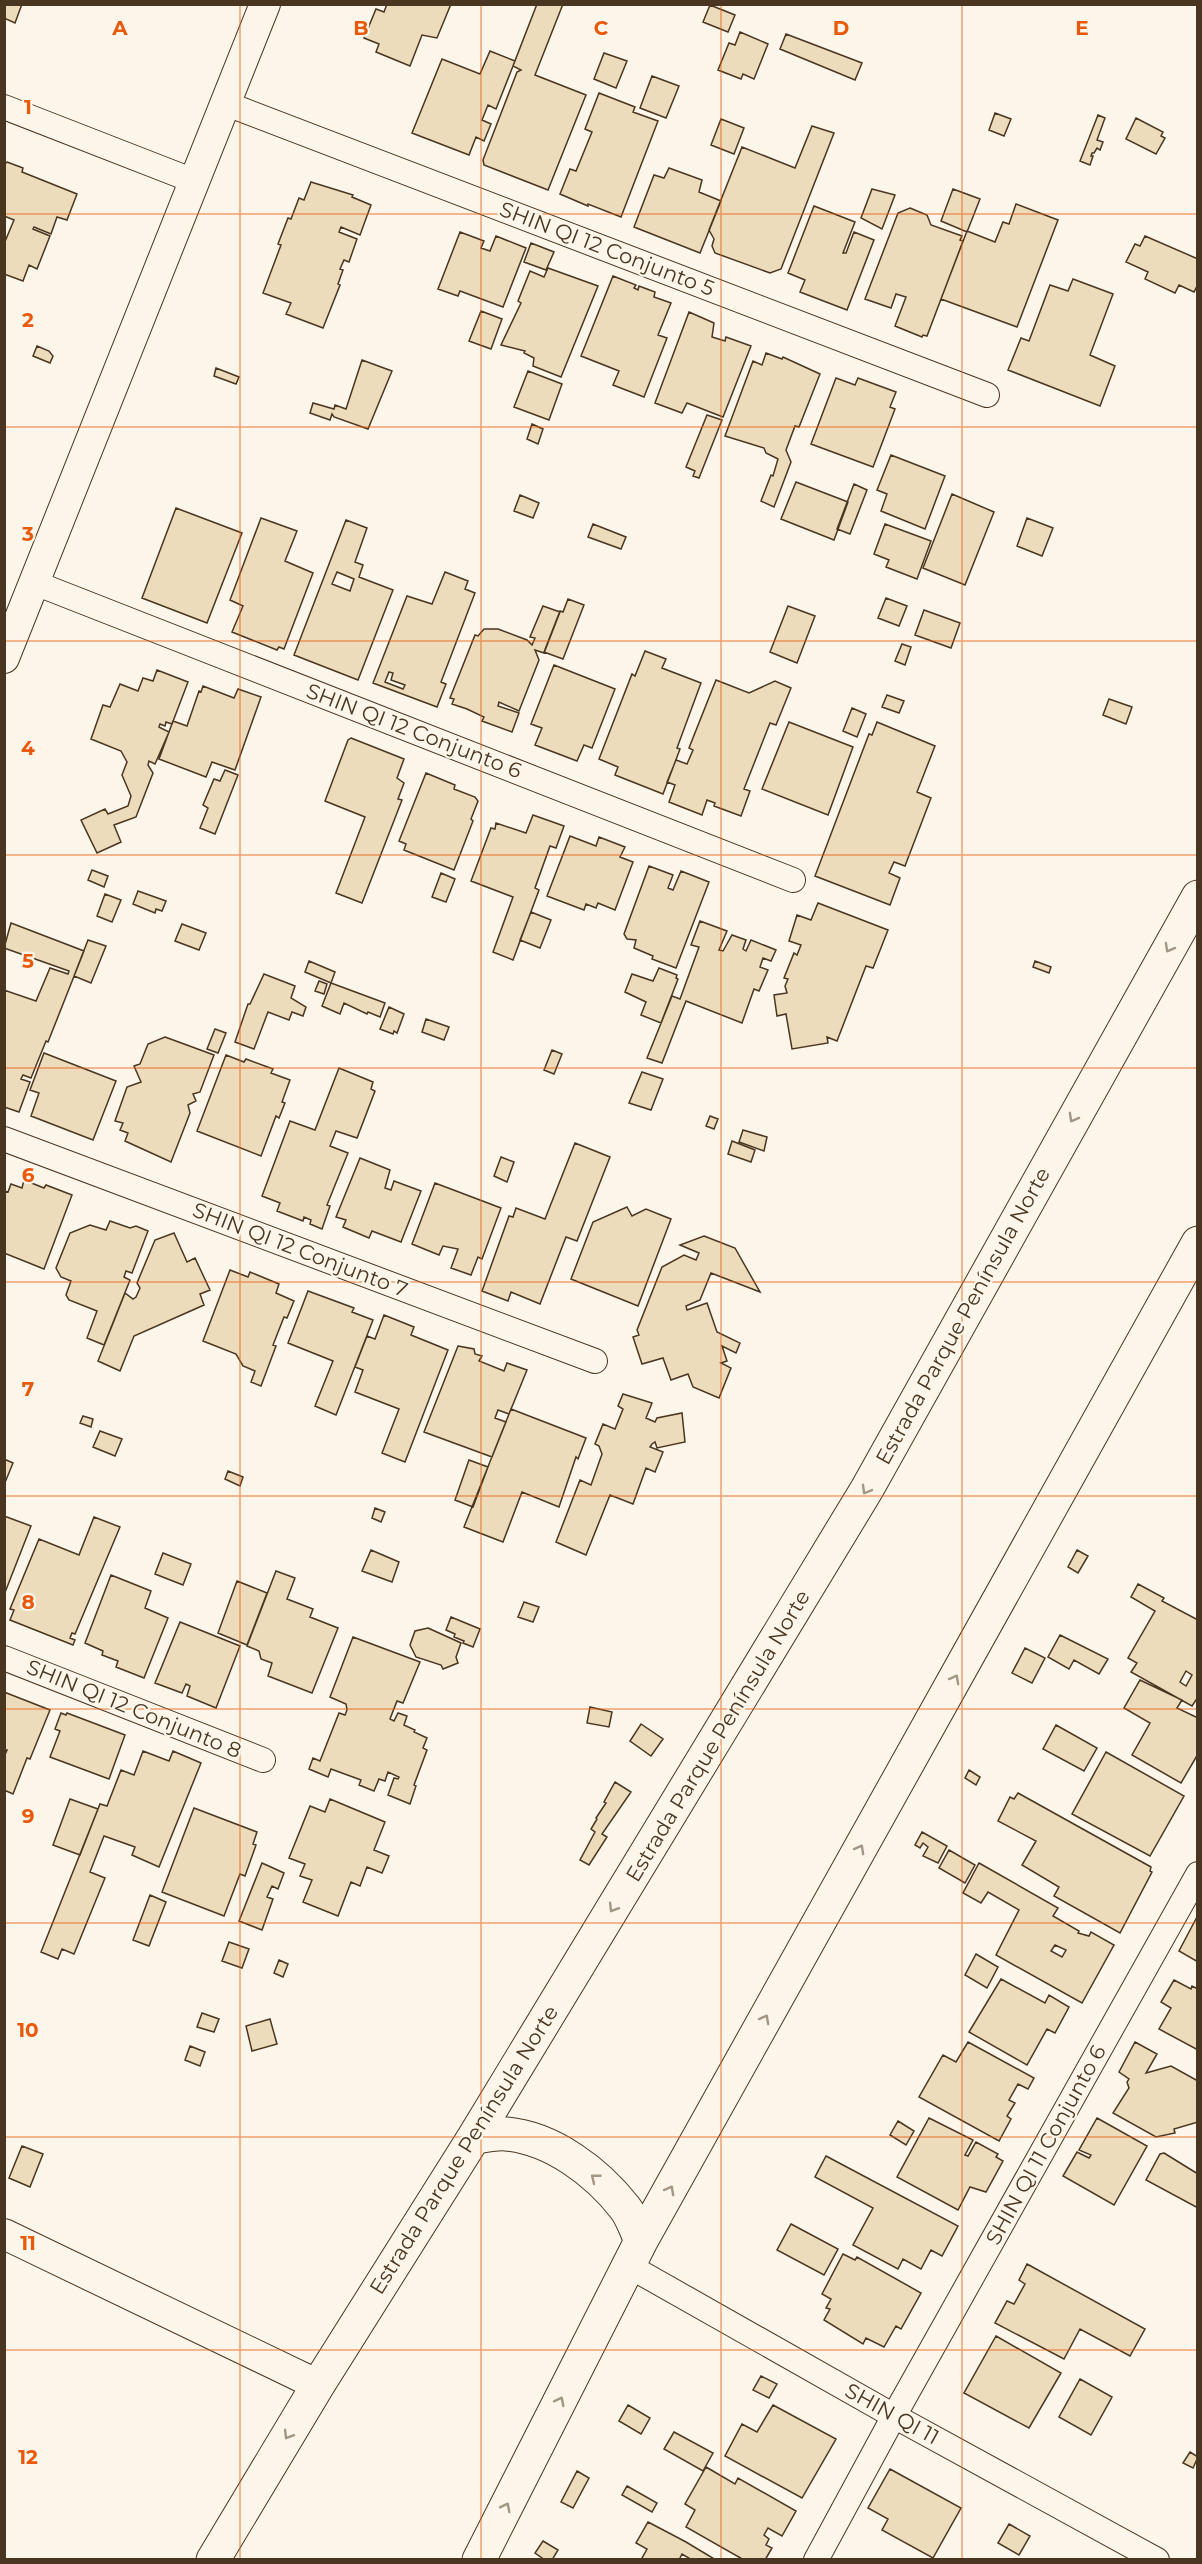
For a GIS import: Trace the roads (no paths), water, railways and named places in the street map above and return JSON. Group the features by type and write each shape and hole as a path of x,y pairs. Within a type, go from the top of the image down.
{"main road":[{"name":"Estrada Parque Península Norte","path":"213,2559 318,2385 474,2137 867,1489 1197,897"},
{"path":"479,2559 635,2253 1197,1243"},
{"path":"474,2137 504,2134 535,2139 572,2159 602,2182 627,2210 635,2253"}],"street":[{"path":"4,658 10,624 35,583 266,4"},
{"name":"SHIN QI 12 Conjunto 5","path":"227,104 987,395"},
{"path":"4,107 194,181"},
{"name":"SHIN QI 12 Conjunto 6","path":"35,583 793,880"},
{"name":"SHIN QI 12 Conjunto 7","path":"4,1139 595,1361"},
{"name":"SHIN QI 12 Conjunto 8","path":"4,1658 263,1760"},
{"name":"SHIN QI 11 Conjunto 6","path":"816,2559 1197,1874"},
{"path":"4,2234 318,2385"},
{"name":"SHIN QI 11","path":"635,2253 894,2416 1157,2559"}]}
